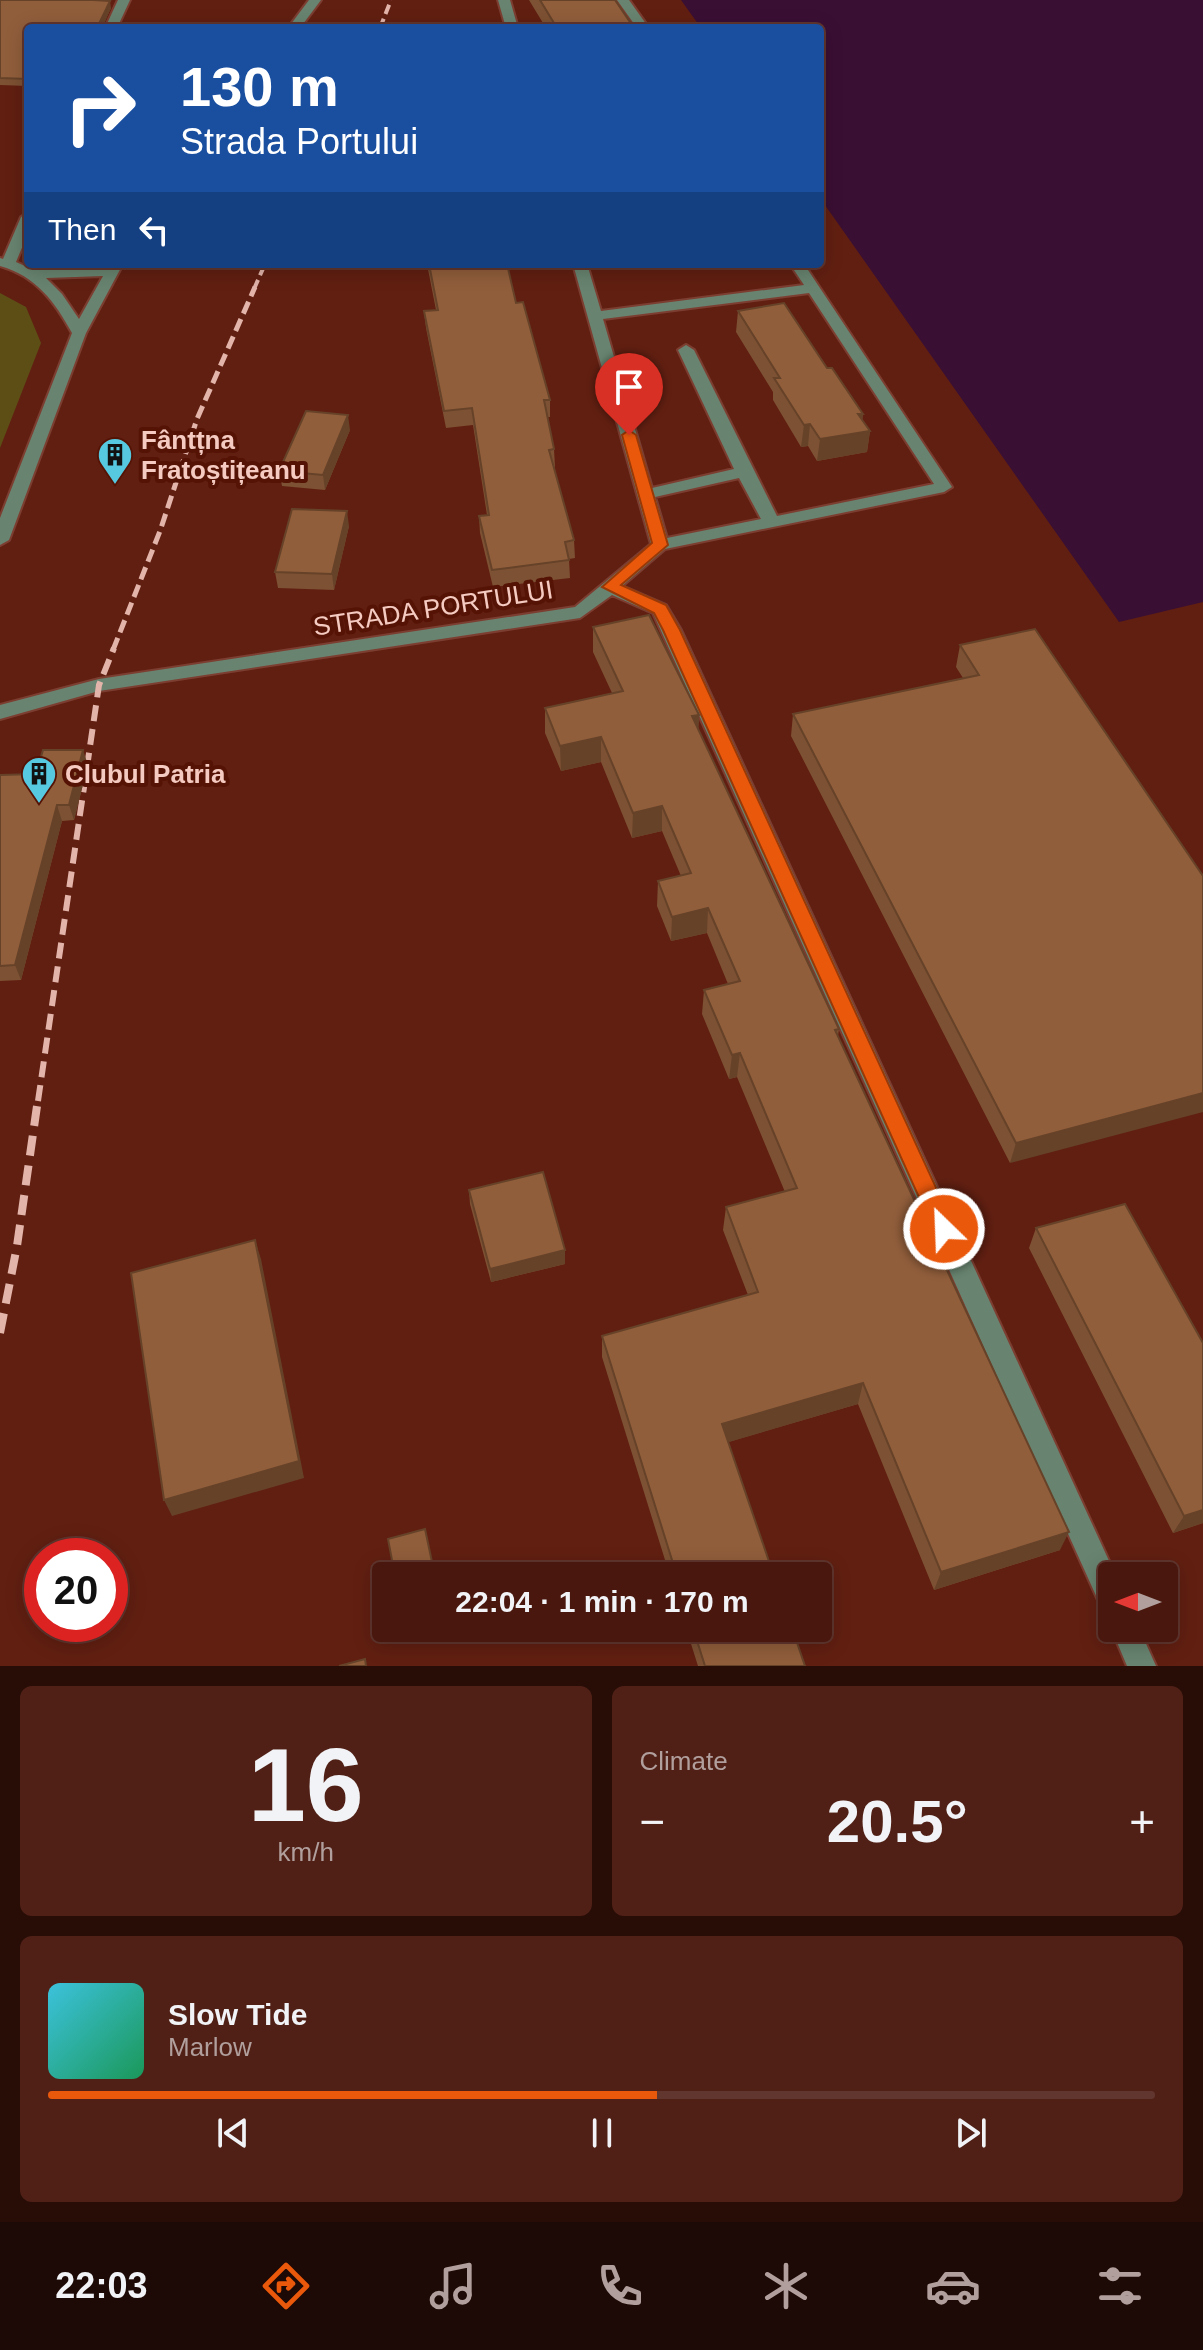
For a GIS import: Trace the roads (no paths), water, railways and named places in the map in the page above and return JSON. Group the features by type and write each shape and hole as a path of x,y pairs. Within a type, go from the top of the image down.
{"street":[{"path":"113,24 124,0"},
{"path":"297,24 315,0"},
{"path":"504,0 511,24"},
{"path":"623,0 640,24"},
{"path":"24,225 4,263 33,274 62,299 79,333"},
{"path":"33,274 102,268"},
{"path":"0,540 79,333 113,268"},
{"path":"581,268 660,545 944,487 800,268"},
{"path":"595,316 813,288"},
{"path":"686,350 771,521"},
{"path":"646,494 744,472"},
{"name":"STRADA PORTULUI","path":"0,712 99,685 580,612 660,545"},
{"path":"610,587 660,609 672,630 1098,1568"},
{"path":"1131,1642 1142,1666"}],"railway":[{"path":"382,24 391,0"},
{"path":"254,289 263,268"},
{"path":"113,650 160,531 197,419 255,287"},
{"path":"38,1101 99,685 114,648"},
{"path":"0,1333 17,1246 38,1099"}],"place":[{"name":"Fântțna Fratoștițeanu","path":"115,486"},
{"name":"Clubul Patria","path":"39,805"}]}
